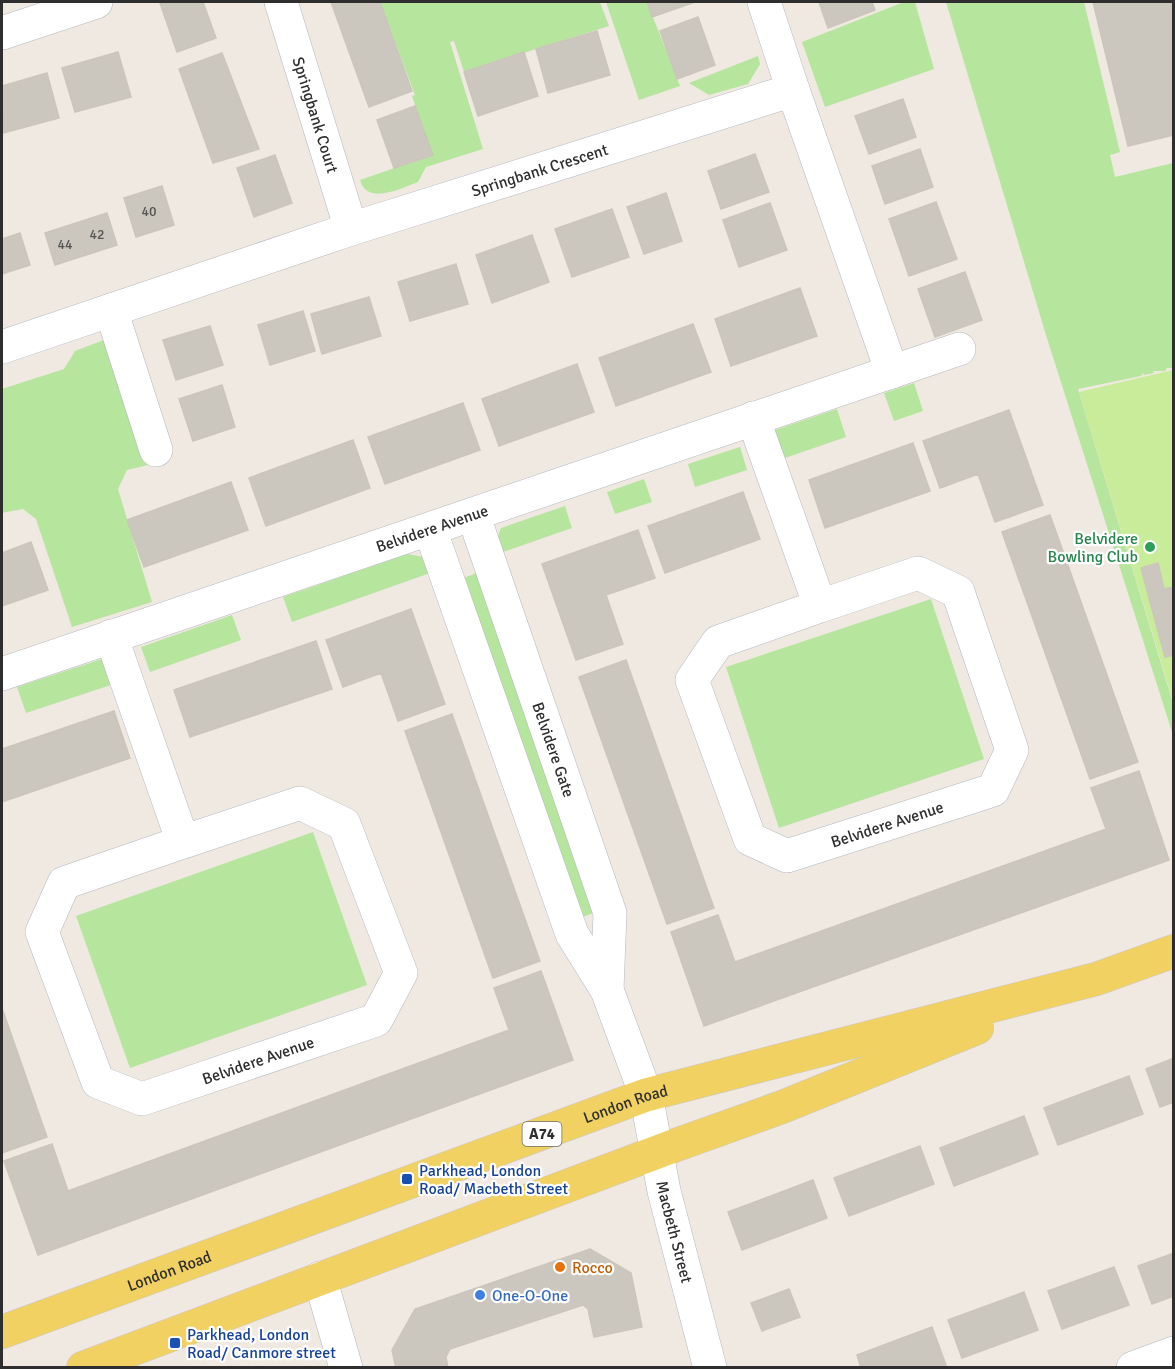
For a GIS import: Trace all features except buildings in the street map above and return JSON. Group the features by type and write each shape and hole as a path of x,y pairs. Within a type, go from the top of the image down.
{"main road":[{"name":"London Road","path":"83,1368 782,1107 1096,979 1173,951"},
{"name":"London Road","path":"2,1332 646,1095 1096,979"}],"street":[{"path":"2,33 96,2"},
{"name":"Springbank Court","path":"281,2 351,229"},
{"path":"764,2 892,372"},
{"name":"Springbank Crescent","path":"2,347 351,229 793,90"},
{"path":"111,310 156,450"},
{"name":"Belvidere Avenue","path":"2,674 958,349"},
{"path":"753,418 820,606"},
{"name":"Belvidere Gate","path":"473,514 610,913 607,990"},
{"name":"Belvidere Gate","path":"430,529 572,934 607,990 646,1095"},
{"name":"Belvidere Avenue","path":"918,573 958,592 1012,750 993,790 787,856 750,839 692,680 718,642 820,606 918,573"},
{"path":"111,636 183,842"},
{"name":"Belvidere Avenue","path":"300,803 344,824 401,974 376,1020 142,1099 98,1082 42,932 64,883 183,842 300,803"},
{"name":"Macbeth Street","path":"646,1095 664,1191 710,1368"},
{"path":"320,1278 346,1368"},
{"path":"1133,1368 1173,1353"}],"green space":[{"path":"380,2 600,2 609,26 464,72 454,41 450,42 483,149 426,167 418,182 394,191 377,194 364,188 360,180 432,155 412,96 415,95"},
{"path":"606,2 647,2 680,86 639,100"},
{"path":"904,2 915,2 934,69 825,107 802,42"},
{"path":"946,2 1084,2 1120,152 1110,155 1115,177 1173,163 1173,368 1078,389 1173,703 1173,735 1046,335"},
{"path":"758,56 760,64 748,84 709,95 689,83"},
{"path":"109,338 148,465 127,470 118,489 152,602 72,627 36,519 23,509 2,513 2,389 64,369 75,351"},
{"name":"Belvidere Bowling Club","path":"1173,370 1173,701 1079,392"},
{"path":"914,383 923,411 894,421 884,393"},
{"path":"837,409 846,437 782,459 772,431"},
{"path":"740,447 747,470 695,487 688,464"},
{"path":"644,479 652,502 615,514 607,492"},
{"path":"565,506 572,528 500,553 496,542 501,528"},
{"path":"407,554 423,557 433,572 292,622 283,597"},
{"path":"482,571 599,911 577,919 461,579"},
{"path":"931,599 984,759 779,828 726,667"},
{"path":"232,615 241,640 150,672 141,647"},
{"path":"111,656 120,682 26,713 17,687"},
{"path":"313,832 367,985 130,1068 76,916"}],"place":[{"name":"Belvidere Bowling Club","path":"1150,547"},
{"name":"Parkhead, London Road/ Macbeth Street","path":"407,1179"},
{"name":"Rocco","path":"560,1267"},
{"name":"One-O-One","path":"480,1295"},
{"name":"Parkhead, London Road/ Canmore street","path":"175,1343"}]}
